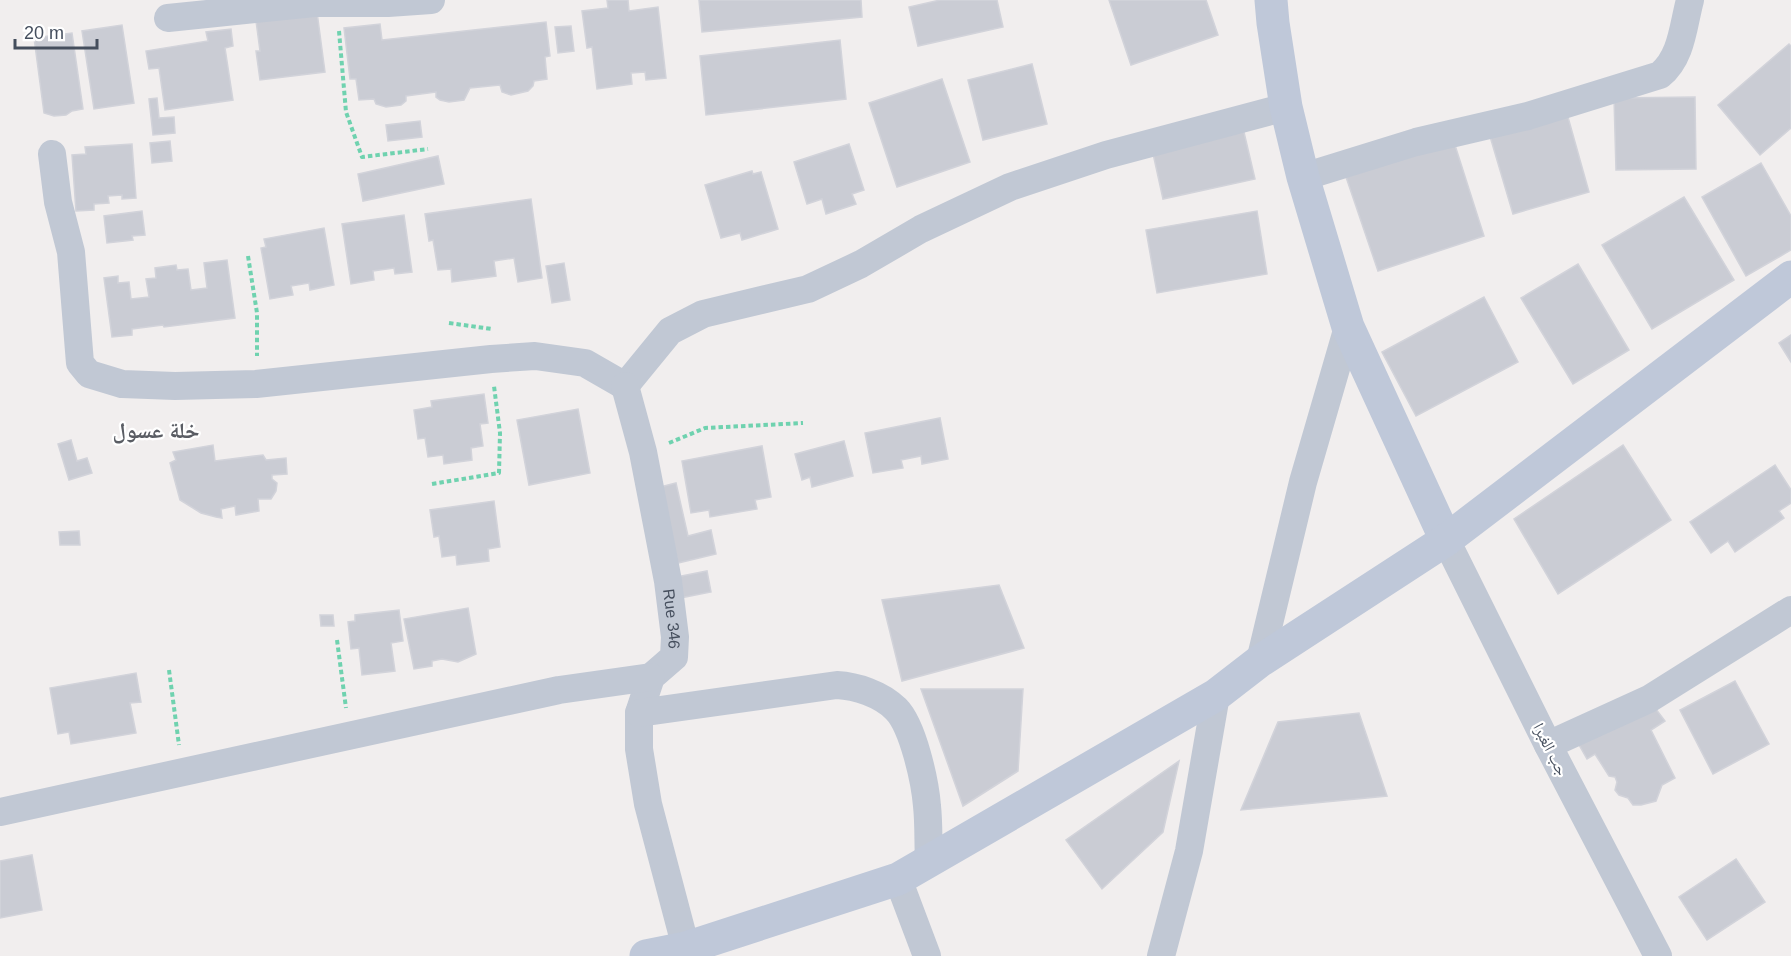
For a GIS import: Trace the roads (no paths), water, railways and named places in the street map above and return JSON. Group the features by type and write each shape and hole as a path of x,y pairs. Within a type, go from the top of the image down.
{"main road":[{"path":"1271,0 1272,23 1286,107 1303,177 1348,327 1446,540"},
{"path":"646,956 686,948 898,879 1216,695 1260,660 1446,540 1791,277"}],"street":[{"path":"168,18 314,3 431,0"},
{"path":"1303,177 1416,142 1528,116 1660,75 1673,61 1681,41 1690,0"},
{"path":"52,154 58,202 71,252 80,363 89,374 122,384 175,386 256,384 535,356 585,363 625,386 670,331 703,314 808,289 861,264 921,229 1010,187 1106,154 1286,107"},
{"path":"1260,660 1303,482 1348,327"},
{"name":"Rue 346","path":"625,386 643,452 668,581 675,637 674,657 651,676"},
{"name":"جب الغبرا","path":"1446,540 1548,745 1658,956"},
{"path":"1548,745 1649,699 1791,610"},
{"path":"0,812 559,690 651,676 639,713 639,749 648,804 686,948"},
{"path":"639,713 837,685 853,686 875,696 895,708 910,732 927,805 928,861"},
{"path":"1161,956 1189,851 1216,695"},
{"path":"898,879 927,956"}],"district":[{"name":"خلة عسول","path":"156,430"}]}
